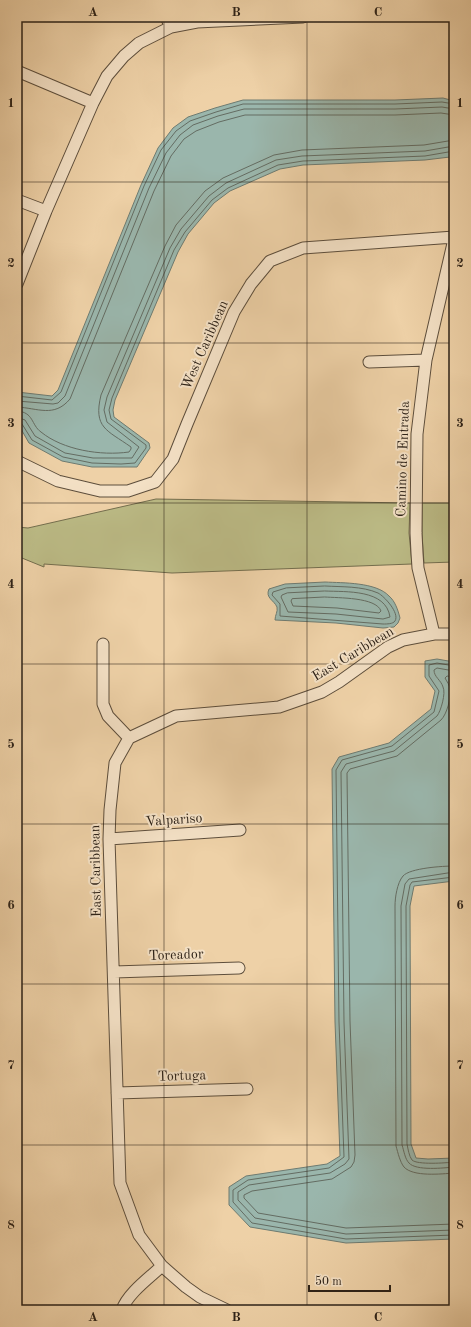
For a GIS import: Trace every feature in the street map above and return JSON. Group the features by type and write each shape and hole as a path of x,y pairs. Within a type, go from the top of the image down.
{"street":[{"path":"166,17 171,27"},
{"path":"17,284 93,103 107,76 124,56 139,43 171,27 226,18 303,17"},
{"path":"17,71 93,103"},
{"path":"17,200 46,212"},
{"name":"Camino de Entrada","path":"434,634 418,568 416,533 417,434 426,360 454,238"},
{"name":"West Caribbean","path":"17,461 58,481 100,491 128,491 155,482 173,459 234,312 251,284 270,261 303,248 454,238"},
{"path":"369,362 426,360"},
{"name":"East Caribbean","path":"227,1310 200,1297 162,1266 139,1235 120,1183 109,839 110,810 115,763 129,738 176,716 279,707 322,692 339,682 388,647 403,640 434,634 454,634"},
{"path":"103,644 103,704 108,716 129,738"},
{"name":"Valpariso","path":"109,839 240,830"},
{"name":"Toreador","path":"114,972 239,968"},
{"name":"Tortuga","path":"117,1093 247,1089"},
{"path":"122,1310 133,1294 162,1266"}],"shaded area":[{"path":"156,499 410,503 409,533 412,564 172,573 44,564 44,567 17,556 17,527 28,528"},
{"path":"422,503 454,503 454,562 424,563"}],"water":[{"path":"443,98 454,101 454,154 450,157 425,160 303,165 280,169 230,191 214,203 188,234 178,252 115,400 113,410 114,417 149,443 150,448 137,467 92,467 62,461 29,443 17,422 17,392 52,396 58,390 141,185 158,148 173,128 188,117 243,100 395,100"},
{"path":"325,582 359,584 383,591 393,600 396,606 400,618 398,623 394,627 383,628 336,623 275,620 277,607 268,595 269,589 285,584"},
{"path":"437,659 454,662 454,881 414,886 410,906 411,1144 416,1158 454,1158 454,1239 346,1243 250,1227 229,1205 229,1187 246,1176 327,1164 340,1156 335,1022 332,769 339,757 389,743 431,709 435,691 425,677 425,661"}]}
